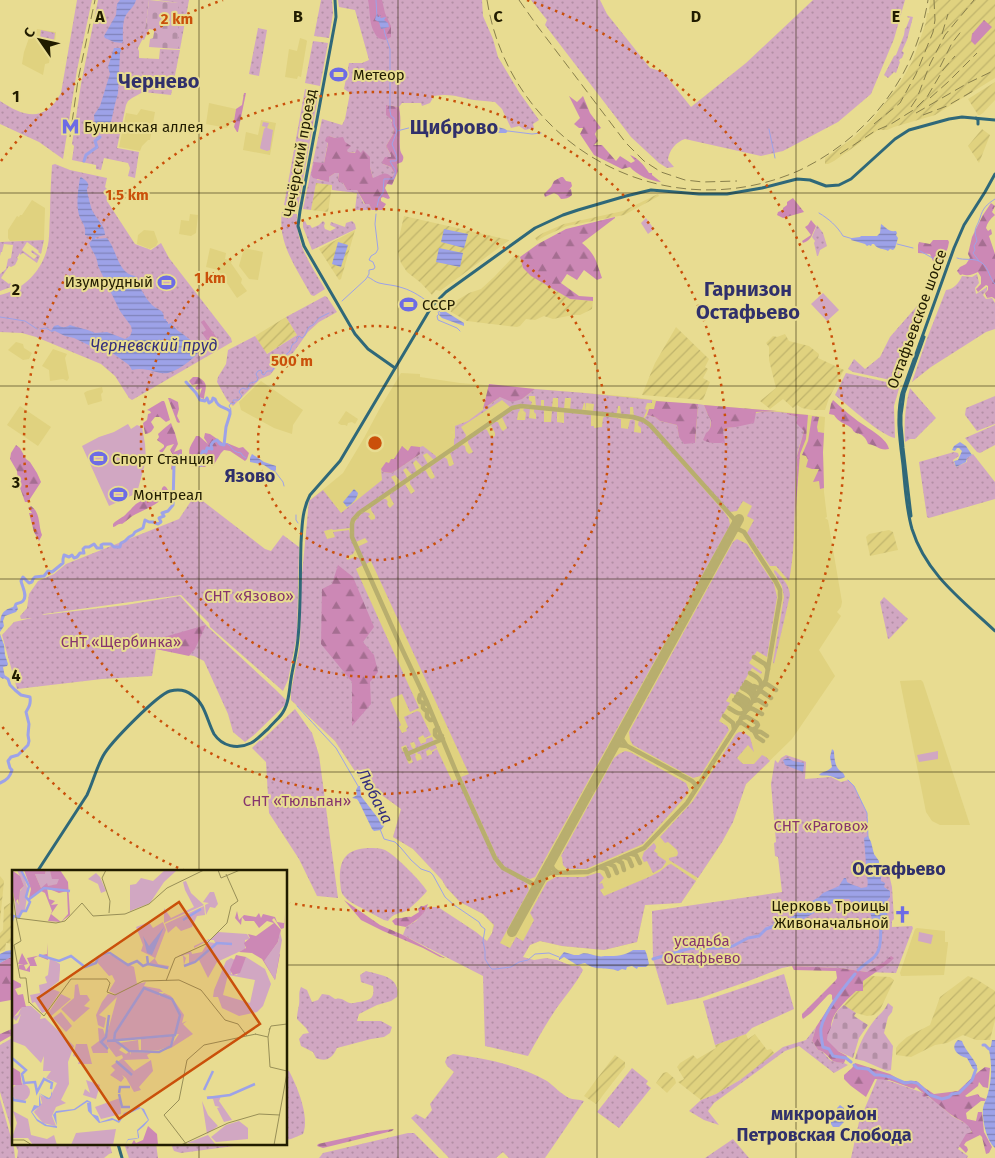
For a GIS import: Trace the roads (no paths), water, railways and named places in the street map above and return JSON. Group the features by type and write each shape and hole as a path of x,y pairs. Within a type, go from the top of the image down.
{"main road":[{"name":"Чечёрский проезд","path":"336,0 336,17 298,222 306,250 354,334 368,349 395,368"},
{"path":"38,870 86,795 108,748 150,706 166,693 171,690 183,690 194,696 218,739 233,747 243,747 255,740 284,712 288,700 298,638 304,512 310,495 332,472 346,451 432,306 440,296 535,228 562,215 651,190 726,194 762,188 797,178 810,180 826,186 839,185 851,179 895,139 909,130 962,117 995,120"},
{"path":"976,117 978,124"},
{"name":"Остафьевское шоссе","path":"995,174 964,225 954,248 902,393 898,426 908,507 912,529 920,549 942,581 995,630"},
{"name":"Остафьевское шоссе","path":"995,179 966,226 956,249 908,382 904,396 901,425 912,519 917,538 931,565 943,580 995,630"}],"water":[{"path":"120,0 136,0 125,18 122,43 114,42 104,36 116,15 117,4"},
{"path":"376,15 378,17 381,15 381,18 386,17 384,20 388,23 389,27 381,29 379,22 375,20"},
{"path":"114,48 122,49 120,53 118,93 109,131 105,133 95,128 94,115 100,106 110,74 108,67"},
{"path":"491,125 508,131 506,133 491,133 488,128"},
{"name":"Черневский пруд","path":"81,177 88,183 87,192 92,210 105,231 105,235 95,239 107,238 121,266 129,274 135,276 149,302 162,312 168,324 171,323 196,346 198,353 176,370 164,373 142,369 132,370 129,365 111,352 101,351 55,331 51,332 54,326 67,327 70,325 95,333 107,332 125,339 130,336 132,331 98,266 97,259 89,243 92,237 85,235 78,206"},
{"path":"881,224 897,233 898,238 893,250 890,249 888,251 874,244 867,246 851,240 861,236 877,236 880,233"},
{"path":"444,229 468,234 464,248 441,242"},
{"path":"338,242 348,245 341,267 332,264"},
{"path":"439,248 463,253 460,267 436,262"},
{"path":"443,310 464,323 464,326 442,318 439,315"},
{"path":"960,442 966,446 972,455 967,458 966,462 956,467 954,461 958,460 962,451 959,448 955,451 952,450"},
{"path":"252,454 264,462 276,466 276,470 274,472 264,465 250,462"},
{"path":"354,489 358,493 354,501 347,507 343,502"},
{"path":"17,606 16,612 5,616 4,626 0,632 2,614 7,609"},
{"path":"0,634 8,664 3,667 5,677 3,679 0,677"},
{"path":"832,749 836,766 845,777 839,779 819,775 832,767 830,757"},
{"path":"788,758 804,763 803,772 785,765 783,760"},
{"path":"360,786 361,796 384,826 381,830 374,831 372,829 359,802 357,799 352,798 357,795 356,790"},
{"path":"868,836 874,854 879,861 878,867 869,867 866,864 864,838"},
{"path":"869,871 881,872 881,881 885,883 884,887 890,891 890,897 886,902 888,922 873,923 866,906 852,902 849,899 844,899 840,902 832,903 819,912 798,922 795,926 785,929 778,928 773,923 777,920 784,921 792,917 823,893 839,886 844,878 846,878 847,882 861,888 867,887 867,874"},
{"path":"12,950 12,957 0,963 0,954"},
{"path":"633,950 645,950 649,964 646,967 638,967 637,969 632,966 627,967 626,970 618,971 589,966 585,963 577,965 564,957 559,960 564,952 574,955 586,953 601,956 620,955"},
{"path":"958,1040 962,1041 977,1066 976,1069 973,1069 967,1058 956,1051 954,1046"},
{"path":"992,1040 995,1040 995,1148 987,1135 983,1113 983,1106 988,1095 990,1083 991,1066 989,1050"},
{"path":"840,1105 844,1108 845,1121 839,1127 833,1127 831,1122 837,1115 837,1108"}],"waterway":[{"path":"376,0 377,17"},
{"path":"376,211 379,198 383,193 384,179 393,179 395,173 390,161 396,161 397,159 392,144 397,131 390,111 390,49 384,29"},
{"path":"397,131 424,124 450,129 462,129"},
{"path":"481,128 489,128"},
{"path":"769,129 775,158"},
{"path":"508,131 532,134 541,133"},
{"path":"84,161 86,155 97,147 95,141 100,137"},
{"path":"979,261 973,253 977,241 975,229 984,209 995,199"},
{"path":"819,213 832,223 843,236 853,239"},
{"path":"342,301 366,279 369,270 375,267 373,262 369,260 378,249 375,224 376,214"},
{"path":"897,244 913,248"},
{"path":"920,251 938,261 942,257 947,257"},
{"path":"957,258 976,260 982,263 995,284"},
{"path":"368,277 379,283 407,289 431,304"},
{"path":"434,307 441,313"},
{"path":"438,312 438,320 460,331"},
{"path":"230,411 229,406 231,403 235,403 233,400 239,400 242,396 239,392 240,390 243,388 248,389 250,384 257,381 256,374 258,371 261,370 264,375 267,371 272,371 277,363 290,351 297,338 299,336 302,338 309,327 319,318 329,313"},
{"path":"0,317 25,321 37,329"},
{"path":"40,329 46,328 51,331"},
{"path":"14,609 16,604 24,599 25,594 21,581 23,577 29,583 32,582 35,577 44,576 48,571 52,572 63,563 64,555 77,557 80,553 84,553 83,549 85,547 94,544 97,548 102,548 101,545 103,544 120,547 121,543 143,528 145,520 158,524 161,522 159,518 164,516 162,513 168,511 173,505 175,458 180,455 191,463 197,461 202,465 204,464 201,455 203,451 206,452 207,448 212,449 211,445 217,440 220,444 224,445 230,411 219,405 213,398 209,403 207,398 205,401 200,400 186,382"},
{"path":"225,443 246,458"},
{"path":"274,470 284,486"},
{"path":"296,515 298,523"},
{"path":"0,674 8,679 10,685 21,695 30,697 30,705 26,712 29,724 28,745 18,755 11,757 8,761 12,770 8,778 0,783"},
{"name":"Любача","path":"297,706 336,748 358,786"},
{"path":"848,780 854,786 867,813 868,837"},
{"name":"Любача","path":"380,829 384,839 395,842 421,869 430,872 445,897 479,922 485,929 483,941 485,959 492,969 511,967 519,962 528,960 535,954 549,953 559,957"},
{"name":"Любача","path":"653,959 691,948 733,946 748,938 759,936 766,929 777,925"},
{"name":"Любача","path":"858,970 875,956 880,945 881,928"},
{"name":"Любача","path":"851,1062 846,1058 833,1056 829,1049 823,1047 821,1030 830,1007 855,974"},
{"name":"Любача","path":"983,1045 989,1049 995,1048"},
{"name":"Любача","path":"854,1065 857,1068 868,1069 875,1075 891,1077 905,1083 917,1083 930,1095 942,1099 959,1093 972,1080 975,1067"}],"railway":[{"path":"70,137 78,80 95,0"},
{"path":"487,0 501,51 526,96 560,133 600,162 646,181 696,190 747,187 798,171 823,158 857,132 886,100 901,77 918,40 928,0"},
{"path":"519,0 626,143 644,161 661,172 685,180 703,182 737,181"},
{"path":"874,124 900,103 916,74 933,32 935,20 934,0"},
{"path":"911,107 917,98 930,64 945,35 974,0"},
{"path":"942,34 948,14"},
{"path":"940,67 952,43 963,29"},
{"path":"930,98 977,53"},
{"path":"840,154 875,131 891,124 915,109 927,97 943,70 955,56"},
{"path":"916,113 995,70"},
{"path":"923,115 947,106 973,91"}],"place":[{"name":"Метеор","path":"339,75"},
{"name":"Бунинская аллея","path":"70,127"},
{"name":"Изумрудный","path":"167,282"},
{"name":"СССР","path":"408,305"},
{"name":"Спорт Станция","path":"98,459"},
{"name":"Монтреал","path":"119,495"},
{"name":"Церковь Троицы Живоначальной","path":"903,915"}],"district":[{"name":"Чернево","path":"159,81"},
{"name":"Щиброво","path":"454,127"},
{"name":"Гарнизон Остафьево","path":"748,300"},
{"name":"Язово","path":"250,476"},
{"name":"Остафьево","path":"899,869"},
{"name":"микрорайон Петровская Слобода","path":"824,1124"}],"park label":[{"name":"СНТ «Язово»","path":"249,596"},
{"name":"СНТ «Щербинка»","path":"121,642"},
{"name":"СНТ «Тюльпан»","path":"297,801"},
{"name":"СНТ «Рагово»","path":"821,826"},
{"name":"усадьба Остафьево","path":"702,950"}]}
